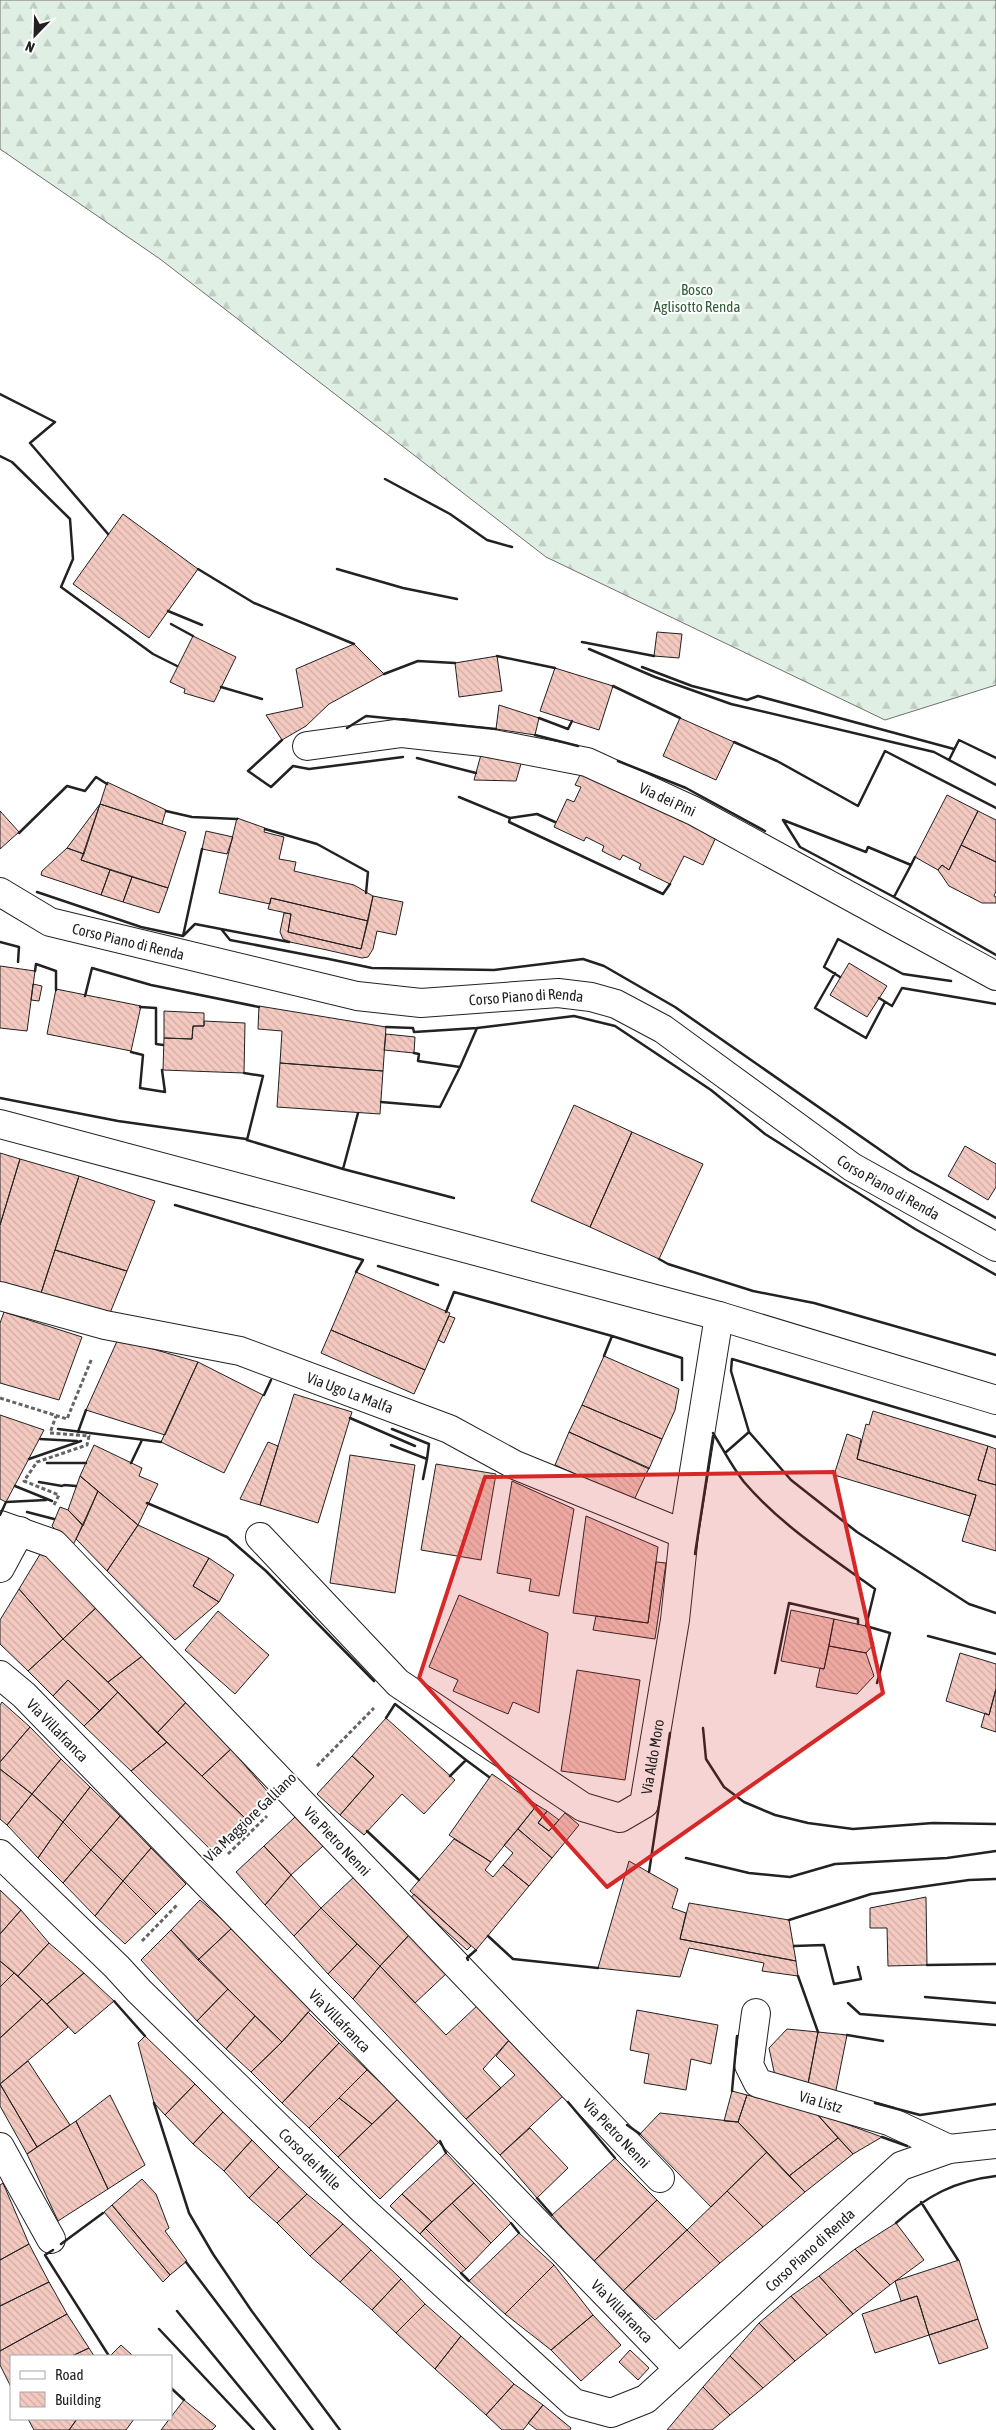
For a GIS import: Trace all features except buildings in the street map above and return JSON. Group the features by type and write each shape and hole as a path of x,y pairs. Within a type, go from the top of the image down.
{"street":[{"name":"Via dei Pini","path":"307,746 402,733 482,742 587,762 694,811 996,976"},
{"name":"Corso Piano di Renda","path":"0,892 50,922 357,996 421,1003 558,993 591,997 616,1004 640,1015 663,1029 852,1167 996,1247"},
{"path":"0,1124 719,1316 996,1400"},
{"name":"Via Ugo La Malfa","path":"0,1296 105,1325 240,1352 449,1429 515,1465 684,1534"},
{"name":"Via Aldo Moro","path":"260,1537 398,1683 583,1807 620,1818 644,1804 675,1620 684,1534 719,1316"},
{"path":"0,1568 10,1528"},
{"name":"Via Pietro Nenni","path":"10,1528 54,1544 660,2178"},
{"name":"Via Villafranca","path":"0,1675 24,1695 679,2369"},
{"name":"Corso dei Mille","path":"0,1854 118,1967 138,1991 363,2210 574,2403 611,2413 646,2399"},
{"name":"Via Listz","path":"756,2012 749,2065 758,2084 889,2122 949,2149"},
{"name":"Corso Piano di Renda","path":"646,2399 901,2166 949,2149 996,2144"},
{"path":"0,2146 51,2239"}],"path":[{"path":"0,1398 66,1418 105,1325"},
{"path":"44,1507 54,1506 59,1495 24,1481 37,1462 87,1445 89,1436 50,1433 56,1416"},
{"name":"Via Maggiore Galliano","path":"118,1967 202,1878 291,1793 398,1683"}],"highlighted area":[{"path":"834,1472 883,1693 607,1887 419,1678 485,1477"}],"green space":[{"name":"Bosco Aglisotto Renda","path":"0,0 996,0 996,685 885,720 546,557 160,259 0,149"}],"wall":[{"path":"0,394 55,422 30,443 108,534"},
{"path":"0,456 12,462 70,519 73,559 61,587 153,654 177,666"},
{"path":"385,479 450,514 487,540 512,547"},
{"path":"198,569 254,603 354,644"},
{"path":"337,569 403,588 457,599"},
{"path":"168,611 202,625"},
{"path":"171,624 193,636"},
{"path":"582,642 654,656"},
{"path":"589,649 655,677 731,704 934,752 996,785"},
{"path":"497,656 555,668"},
{"path":"384,674 418,661 455,663"},
{"path":"642,667 692,686 747,700 758,696 954,749"},
{"path":"613,686 680,718"},
{"path":"221,687 262,699"},
{"path":"347,728 366,716 496,729"},
{"path":"539,718 568,729 572,721"},
{"path":"535,735 578,746"},
{"path":"282,740 248,771 271,787 293,766 309,769 403,757"},
{"path":"949,760 959,740 996,758"},
{"path":"734,742 777,761 858,806 885,751 996,808"},
{"path":"417,758 476,773"},
{"path":"618,761 686,788 765,831"},
{"path":"19,833 67,786 85,791 96,777 107,784"},
{"path":"459,797 510,818 537,814 555,822"},
{"path":"166,811 192,817 237,819"},
{"path":"510,818 509,822 663,894 670,884"},
{"path":"783,820 800,847 894,897 996,955"},
{"path":"783,820 866,852 868,847 911,865 915,857"},
{"path":"265,829 317,844 368,872 366,893"},
{"path":"37,892 141,927 183,936 202,849"},
{"path":"894,897 911,865"},
{"path":"183,936 195,924 289,942"},
{"path":"222,930 230,940 323,958"},
{"path":"840,977 824,967 838,939 903,974 951,981"},
{"path":"0,942 19,947 18,962"},
{"path":"324,958 372,968 494,970 583,959 604,966 675,1007 909,1170 996,1218"},
{"path":"35,971 36,964 56,971 56,990"},
{"path":"85,996 92,968 151,985 259,1007"},
{"path":"835,973 815,1008 866,1038 885,1002"},
{"path":"879,998 892,1006 902,988 996,1004"},
{"path":"140,1007 156,1008 156,1044 163,1045"},
{"path":"414,1053 419,1054 418,1061 460,1067 477,1028 574,1016 615,1026 711,1090 765,1134 915,1229 996,1275"},
{"path":"386,1027 413,1028 414,1032 477,1028"},
{"path":"131,1052 143,1055 140,1088 165,1092 162,1070"},
{"path":"381,1102 440,1107 460,1067"},
{"path":"244,1073 263,1076 247,1140 343,1169 358,1113"},
{"path":"0,1098 118,1121 246,1139"},
{"path":"343,1169 454,1198"},
{"path":"175,1205 363,1260 356,1272"},
{"path":"659,1259 668,1264 753,1291 814,1303 996,1355"},
{"path":"378,1266 438,1285"},
{"path":"446,1312 454,1292 612,1336 604,1356"},
{"path":"612,1336 682,1358 682,1380"},
{"path":"996,1437 732,1359 731,1371 749,1432 791,1480 857,1532 969,1604 996,1613"},
{"path":"264,1395 271,1380"},
{"path":"78,1432 86,1410"},
{"path":"350,1418 415,1446"},
{"path":"58,1429 161,1442"},
{"path":"392,1429 429,1444 427,1459"},
{"path":"725,1453 749,1432"},
{"path":"713,1433 744,1482 758,1498 806,1539 875,1589 866,1626 890,1633 877,1683"},
{"path":"695,1554 713,1436"},
{"path":"40,1439 77,1441"},
{"path":"131,1463 142,1440"},
{"path":"29,1459 81,1441"},
{"path":"391,1445 427,1459 423,1479"},
{"path":"47,1463 86,1463"},
{"path":"39,1482 62,1486 76,1486"},
{"path":"15,1486 52,1501"},
{"path":"0,1515 6,1502 46,1500"},
{"path":"147,1503 227,1537 266,1571 374,1681"},
{"path":"27,1512 54,1519"},
{"path":"775,1673 789,1603 858,1619 858,1624"},
{"path":"928,1636 996,1654"},
{"path":"386,1718 395,1704 466,1760 450,1776"},
{"path":"703,1728 706,1759 724,1787 744,1802 775,1815 808,1823 853,1829 933,1823 996,1824"},
{"path":"649,1872 670,1733"},
{"path":"466,1760 489,1777"},
{"path":"367,1831 419,1880"},
{"path":"686,1858 749,1873 790,1877 835,1864 947,1858 996,1851"},
{"path":"789,1920 871,1894 969,1880 996,1879"},
{"path":"488,1936 513,1959 598,1968"},
{"path":"794,1946 824,1945 834,1984 861,1979 858,1967"},
{"path":"468,1960 467,1958 476,1950"},
{"path":"927,1965 996,1964"},
{"path":"798,1976 818,2032"},
{"path":"925,1997 996,2003"},
{"path":"114,2001 145,2036"},
{"path":"848,2003 860,2014 996,2025"},
{"path":"847,2035 883,2041"},
{"path":"732,2091 737,2036"},
{"path":"568,2102 615,2158"},
{"path":"154,2103 189,2213 213,2254 251,2310 340,2430"},
{"path":"875,2103 920,2115 996,2104"},
{"path":"627,2125 640,2134"},
{"path":"882,2137 907,2146"},
{"path":"440,2141 446,2153"},
{"path":"896,2223 907,2213 942,2191 981,2178 996,2176"},
{"path":"537,2198 552,2215"},
{"path":"921,2202 958,2260"},
{"path":"61,2244 103,2213"},
{"path":"511,2223 519,2233"},
{"path":"53,2250 45,2255 108,2355"},
{"path":"186,2262 313,2430"},
{"path":"461,2273 469,2281"},
{"path":"177,2311 275,2430"},
{"path":"159,2329 254,2430"},
{"path":"172,2389 184,2400"}]}
